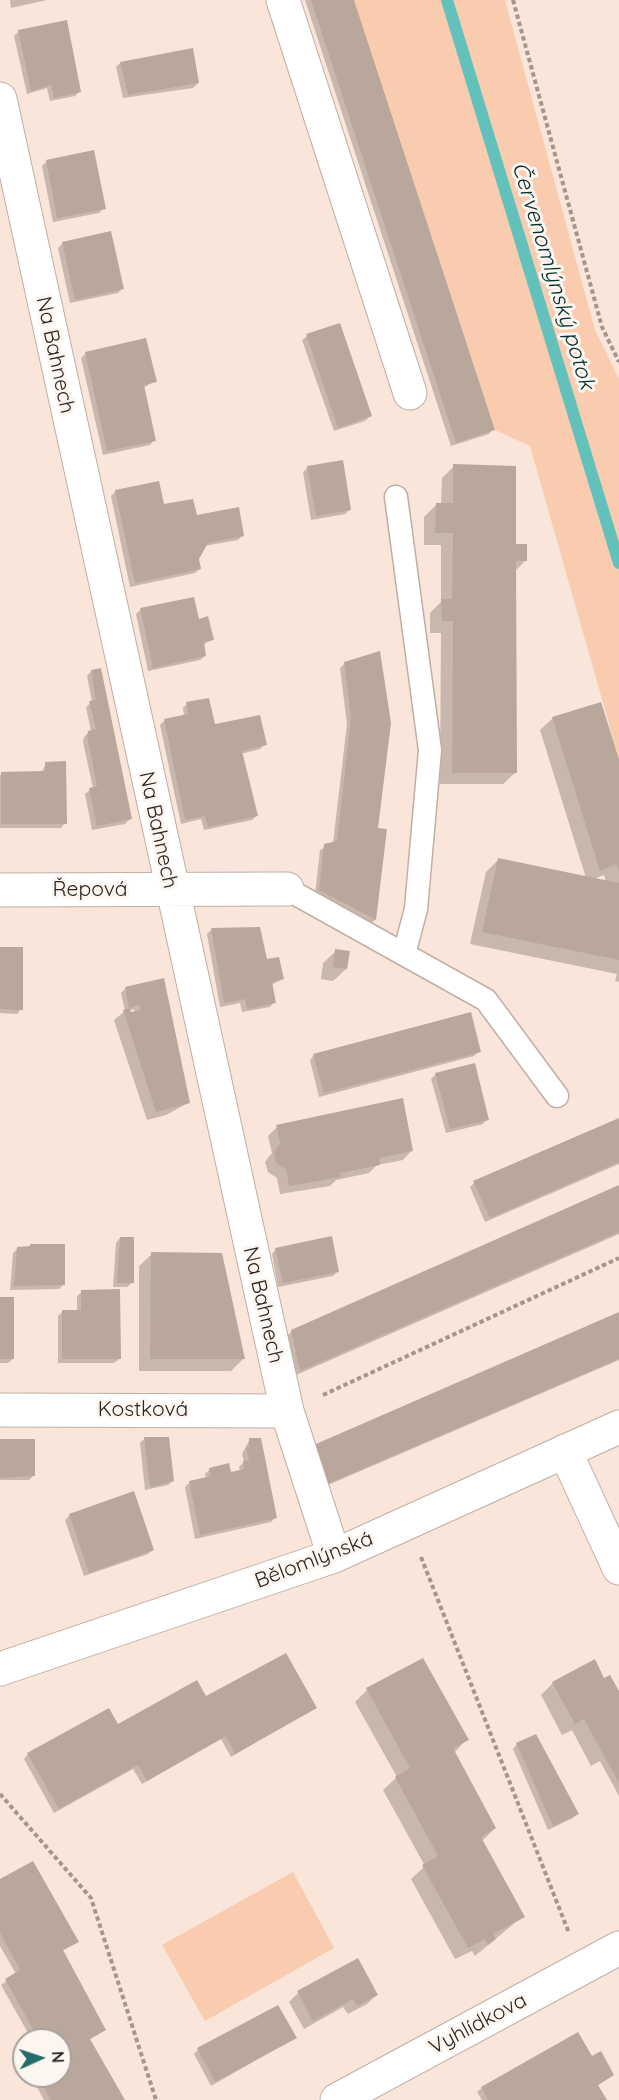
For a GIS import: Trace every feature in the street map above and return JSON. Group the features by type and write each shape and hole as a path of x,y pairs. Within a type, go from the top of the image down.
{"street":[{"path":"283,0 410,393"},
{"name":"Na Bahnech","path":"0,99 171,891 287,1411 334,1556"},
{"name":"Řepová","path":"0,890 287,889"},
{"name":"Kostková","path":"0,1410 287,1411"},
{"name":"Bělomlýnská","path":"0,1669 334,1556 619,1427"},
{"path":"566,1451 619,1568"},
{"name":"Vyhlídkova","path":"337,2100 619,1948"}],"lane":[{"path":"396,498 430,750 416,909 404,954"},
{"path":"287,889 486,1000 557,1096"}],"path":[{"path":"513,0 602,327 619,362"},
{"path":"287,1411 619,1258"},
{"path":"407,1523 582,1968"},
{"path":"0,1794 91,1898 156,2100"}],"shaded area":[{"path":"354,0 505,0 595,330 619,379 619,759 530,446 495,430"},
{"path":"293,1872 334,1948 205,2021 162,1945"}],"building":[{"path":"311,0 354,0 495,430 456,443"},
{"path":"67,20 81,92 54,98 51,85 31,91 18,30"},
{"path":"193,48 199,83 128,95 120,62"},
{"path":"94,150 106,209 57,218 46,160"},
{"path":"111,231 124,289 75,300 62,242"},
{"path":"340,323 372,416 338,428 306,334"},
{"path":"146,338 157,382 144,385 156,441 107,451 85,352"},
{"path":"343,460 351,510 316,516 307,466"},
{"path":"453,464 516,466 516,544 527,544 527,561 516,561 517,773 452,773 453,621 442,621 441,599 452,599 453,533 435,533 436,503 453,503"},
{"path":"159,481 164,504 193,499 197,515 239,507 244,536 208,543 199,559 201,569 135,583 115,490"},
{"path":"194,597 199,619 208,616 214,640 204,642 206,656 153,668 140,608"},
{"path":"380,651 391,723 378,828 387,829 376,920 319,890 324,844 337,841 351,718 344,662"},
{"path":"101,668 132,819 97,826 89,788 97,786 87,736 88,731 96,729 89,701 96,700 91,670"},
{"path":"209,698 215,724 260,715 267,745 242,751 258,816 208,827 205,816 185,820 164,719 188,714 186,702"},
{"path":"601,702 619,759 619,871 616,864 600,871 552,717"},
{"path":"66,761 67,824 1,824 1,772 45,771 45,762"},
{"path":"498,858 619,883 619,960 482,932"},
{"path":"260,927 267,959 279,957 284,979 272,982 276,1003 247,1009 245,999 224,1003 211,928"},
{"path":"0,947 23,947 23,1010 0,1009"},
{"path":"335,949 350,951 347,969 333,967"},
{"path":"164,978 190,1103 156,1112 123,1010 129,1008 125,987","holes":["139,1005 140,1010 131,1012 129,1008"]},
{"path":"471,1012 481,1052 324,1093 313,1054"},
{"path":"475,1063 489,1120 450,1129 435,1073"},
{"path":"403,1098 413,1151 379,1158 380,1165 340,1173 341,1177 289,1186 286,1169 276,1163 274,1152 280,1143 276,1125"},
{"path":"619,1118 619,1162 490,1218 473,1181"},
{"path":"619,1185 619,1232 300,1371 291,1330"},
{"path":"332,1236 339,1272 283,1283 275,1248"},
{"path":"120,1237 134,1237 134,1283 117,1283"},
{"path":"30,1244 65,1244 65,1285 14,1286 17,1247 30,1246"},
{"path":"151,1252 222,1253 245,1359 150,1359"},
{"path":"120,1289 121,1359 62,1359 62,1310 81,1310 81,1290"},
{"path":"0,1297 14,1297 14,1359 0,1359"},
{"path":"619,1312 619,1359 325,1485 316,1444"},
{"path":"144,1437 169,1437 174,1481 150,1487"},
{"path":"249,1438 261,1438 277,1518 200,1535 189,1481 211,1476 209,1468 229,1463 231,1472 244,1469 243,1461 249,1460 246,1448 249,1447"},
{"path":"0,1439 35,1439 35,1476 0,1478"},
{"path":"134,1491 154,1550 89,1573 69,1514"},
{"path":"286,1653 317,1708 235,1754 226,1736 147,1781 138,1765 59,1809 27,1753 109,1708 118,1724 197,1680 206,1696"},
{"path":"423,1658 469,1740 453,1748 496,1828 481,1837 525,1917 493,1934 496,1939 488,1945 485,1939 468,1948 422,1865 438,1856 395,1777 410,1768 366,1688"},
{"path":"595,1659 604,1678 610,1675 619,1691 619,1783 584,1719 575,1724 552,1682"},
{"path":"536,1734 579,1814 553,1826 516,1743"},
{"path":"33,1861 79,1942 63,1950 106,2030 90,2039 125,2100 51,2100 44,2088 72,2088 72,2028 32,2028 5,1979 20,1970 0,1933 0,1879"},
{"path":"358,1958 378,1995 357,2006 353,1999 313,2021 297,1991"},
{"path":"278,2005 297,2038 215,2082 197,2048"},
{"path":"578,2032 592,2056 601,2051 614,2075 598,2085 607,2100 488,2100 481,2087"}],"waterway":[{"name":"Červenomlýnský potok","path":"447,0 619,563"}]}
